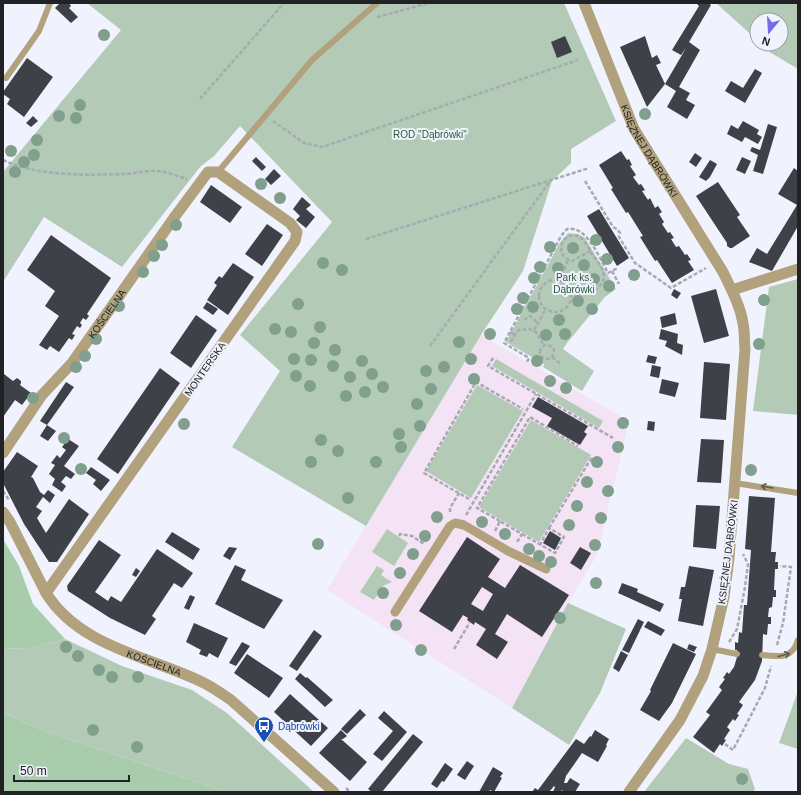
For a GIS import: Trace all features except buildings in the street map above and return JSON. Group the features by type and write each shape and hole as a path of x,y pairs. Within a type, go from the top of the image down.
{"street":[{"name":"KSIĘŻNEJ DĄBRÓWKI","path":"584,3 634,129 723,272 732,290 739,306 743,324 745,349 729,558 724,597 712,649 703,676 686,709 629,792"},
{"name":"KOŚCIELNA","path":"3,452 42,396 72,363 199,184 213,172"},
{"name":"MONTERSKA","path":"46,593 295,241 297,232 290,223 213,172"},
{"path":"732,290 798,269"},
{"name":"KOŚCIELNA","path":"7,508 10,522 46,593 52,603 67,619 105,643 200,681 231,700 334,792"},
{"path":"395,612 450,526 456,523 464,525 511,552 546,569"}],"lane":[{"path":"6,78 39,31 50,3"},
{"path":"213,172 265,115 312,60 377,3"},
{"path":"735,483 798,493"},
{"path":"762,655 774,656 789,654 794,650 798,640"},
{"path":"712,649 737,654"}],"path":[{"path":"200,99 284,3"},
{"path":"376,18 429,3"},
{"path":"265,115 304,143 322,148 578,60"},
{"path":"3,160 12,164 41,171 86,175 157,171 179,176 199,184"},
{"path":"366,239 588,168"},
{"path":"430,346 551,180"},
{"path":"585,181 613,227 620,233 619,237 635,263 671,288 708,266"},
{"path":"526,362 529,358 504,343 561,236 567,229 580,231 587,237 608,273"},
{"path":"571,293 591,293 600,286 604,275 603,270 590,251 580,238 570,236 563,241 560,249 564,257 568,260 576,260 590,251"},
{"path":"560,281 568,260"},
{"path":"604,275 618,268"},
{"path":"612,271 619,284"},
{"path":"551,281 560,281 568,287 571,293 571,301 565,309 555,312 546,309 540,301 540,291 542,287 551,281"},
{"path":"534,330 546,309"},
{"path":"524,320 530,316 538,323"},
{"path":"511,342 514,334 525,328 534,330 544,346"},
{"path":"510,332 514,334"},
{"path":"544,346 550,346 552,348 554,351 552,356"},
{"path":"544,346 541,348 541,355 546,358 552,356"},
{"path":"552,356 561,364"},
{"path":"493,358 488,366 613,438"},
{"path":"469,499 424,473 476,382 523,409"},
{"path":"464,525 466,516 473,502 536,394"},
{"path":"549,528 564,537 555,553 477,508 530,417 578,446"},
{"path":"540,545 592,457"},
{"path":"3,491 7,508"},
{"path":"450,526 450,508 459,493"},
{"path":"490,540 500,521"},
{"path":"399,536 400,534 412,536 435,550"},
{"path":"511,552 522,534"},
{"path":"454,649 470,622"}],"shaded area":[{"path":"481,335 629,421 597,555 568,603 512,708 327,590"}],"green space":[{"name":"ROD \"Dąbrówki\"","path":"87,3 564,3 616,121 571,149 571,163 552,181 523,271 481,335 366,526 232,447 280,371 240,335 332,222 240,126 214,156 200,167 122,267 44,217 3,282 3,172 121,30"},
{"path":"716,3 798,3 798,69 770,52 789,52 789,12 749,12 749,33"},
{"name":"Park ks. Dąbrówki","path":"568,233 578,234 585,238 616,289 605,297 563,349 594,371 582,391 543,367 544,364 506,342 559,244"},
{"path":"798,279 798,415 753,411 769,287"},
{"path":"496,359 603,421 599,428 492,366"},
{"path":"477,385 523,411 471,498 426,471"},
{"path":"531,420 591,455 539,542 479,507"},
{"path":"387,529 408,543 394,566 372,552"},
{"path":"3,539 19,566 33,604 65,639 26,649 3,648"},
{"path":"377,566 384,570 381,575 392,582 383,586 374,600 360,592"},
{"path":"568,603 626,629 600,693 569,745 512,708"},
{"path":"65,639 122,666 192,690 227,713 314,792 226,792 34,727 3,712 3,648 26,649"},
{"path":"798,691 798,749 779,743"},
{"path":"3,712 34,727 226,792 3,792"},
{"path":"686,738 729,764 748,769 755,789 753,792 644,792"}],"place":[{"name":"Dąbrówki","path":"264,743"}]}
